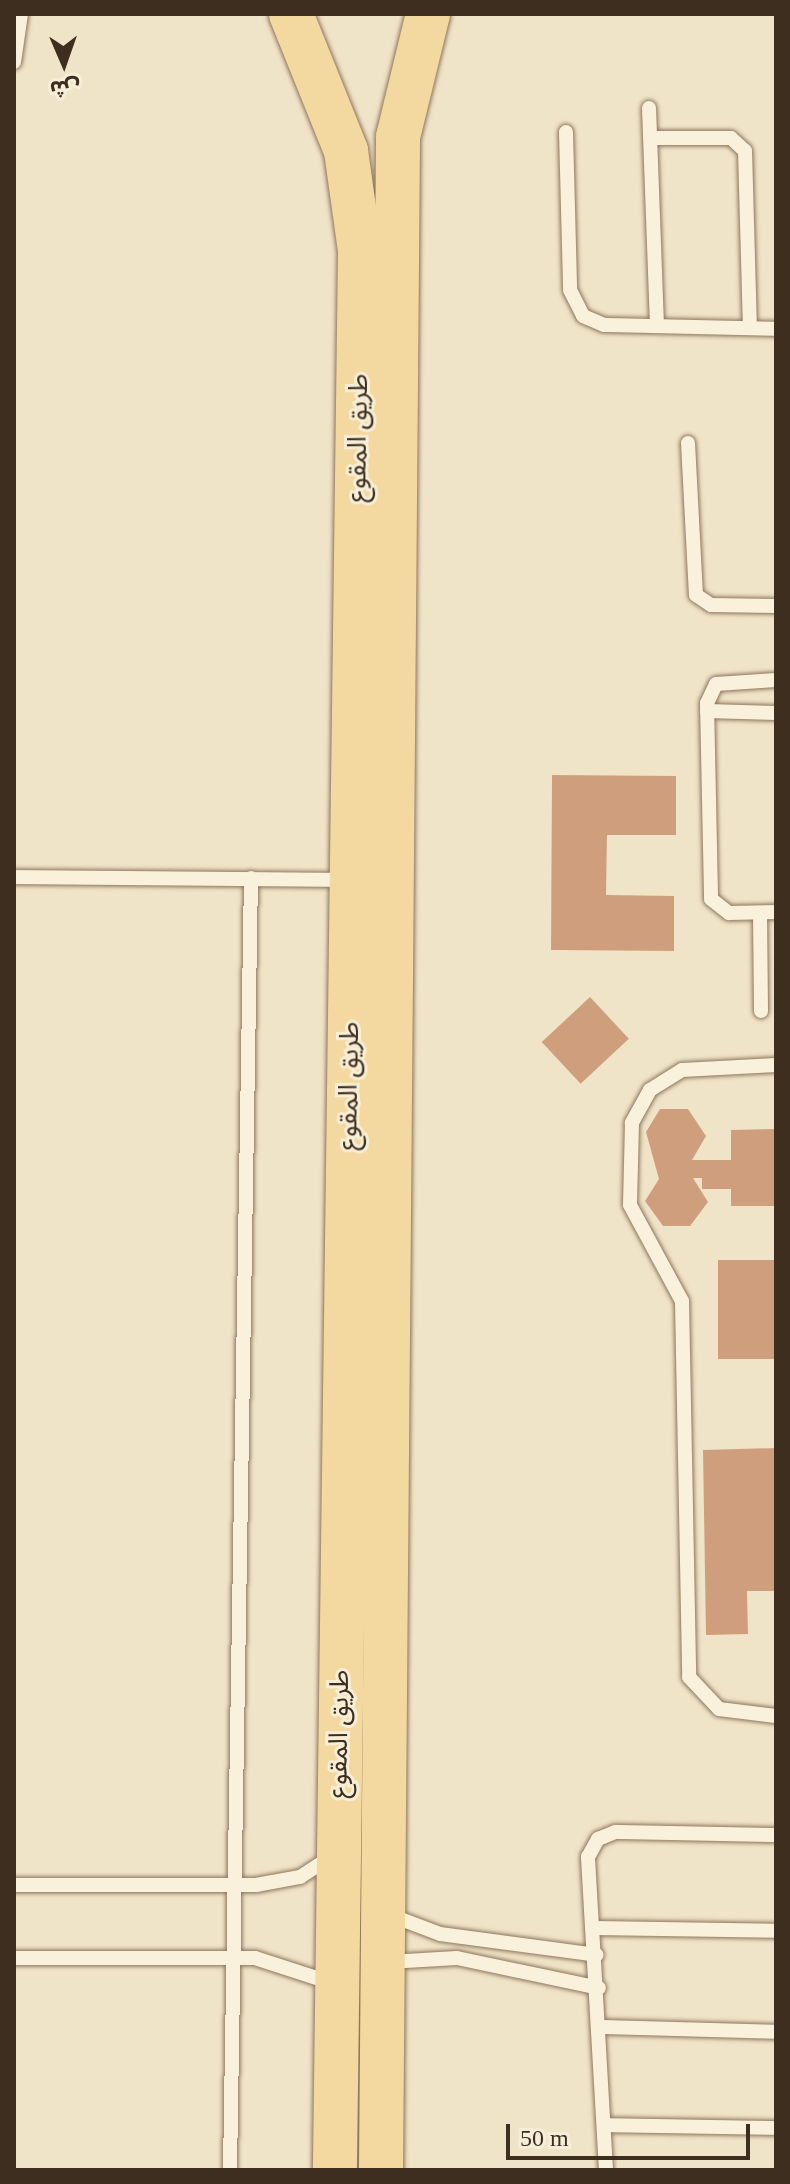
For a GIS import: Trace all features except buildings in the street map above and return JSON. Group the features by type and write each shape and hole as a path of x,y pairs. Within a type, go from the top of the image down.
{"main road":[{"name":"طريق المقوع","path":"291,14 346,151 360,251 335,2170"},
{"name":"طريق المقوع","path":"381,2170 398,137 428,14"}],"lane":[{"path":"14,62 21,14"},
{"path":"649,108 657,326"},
{"path":"566,132 575,307 604,325 776,329"},
{"path":"651,138 731,138 745,151 750,328"},
{"path":"688,443 696,595 711,605 776,606"},
{"path":"776,680 716,684 707,711 711,899 723,912 776,912"},
{"path":"707,711 776,713"},
{"path":"14,877 352,880"},
{"path":"230,2170 251,878"},
{"path":"760,913 761,1011"},
{"path":"776,1065 692,1068 664,1077 638,1105 630,1142 632,1216 673,1273 682,1301 689,1677 719,1709 776,1716"},
{"path":"606,2170 599,1988 588,1857 598,1839 615,1832 776,1835"},
{"path":"14,1885 234,1885 300,1877 338,1852"},
{"path":"383,1911 460,1938 597,1955"},
{"path":"594,1928 776,1931"},
{"path":"457,1958 460,1938"},
{"path":"14,1958 233,1958 297,1967 336,1985"},
{"path":"384,1963 457,1958 599,1988"},
{"path":"601,2027 776,2032"},
{"path":"604,2125 776,2128"}]}
